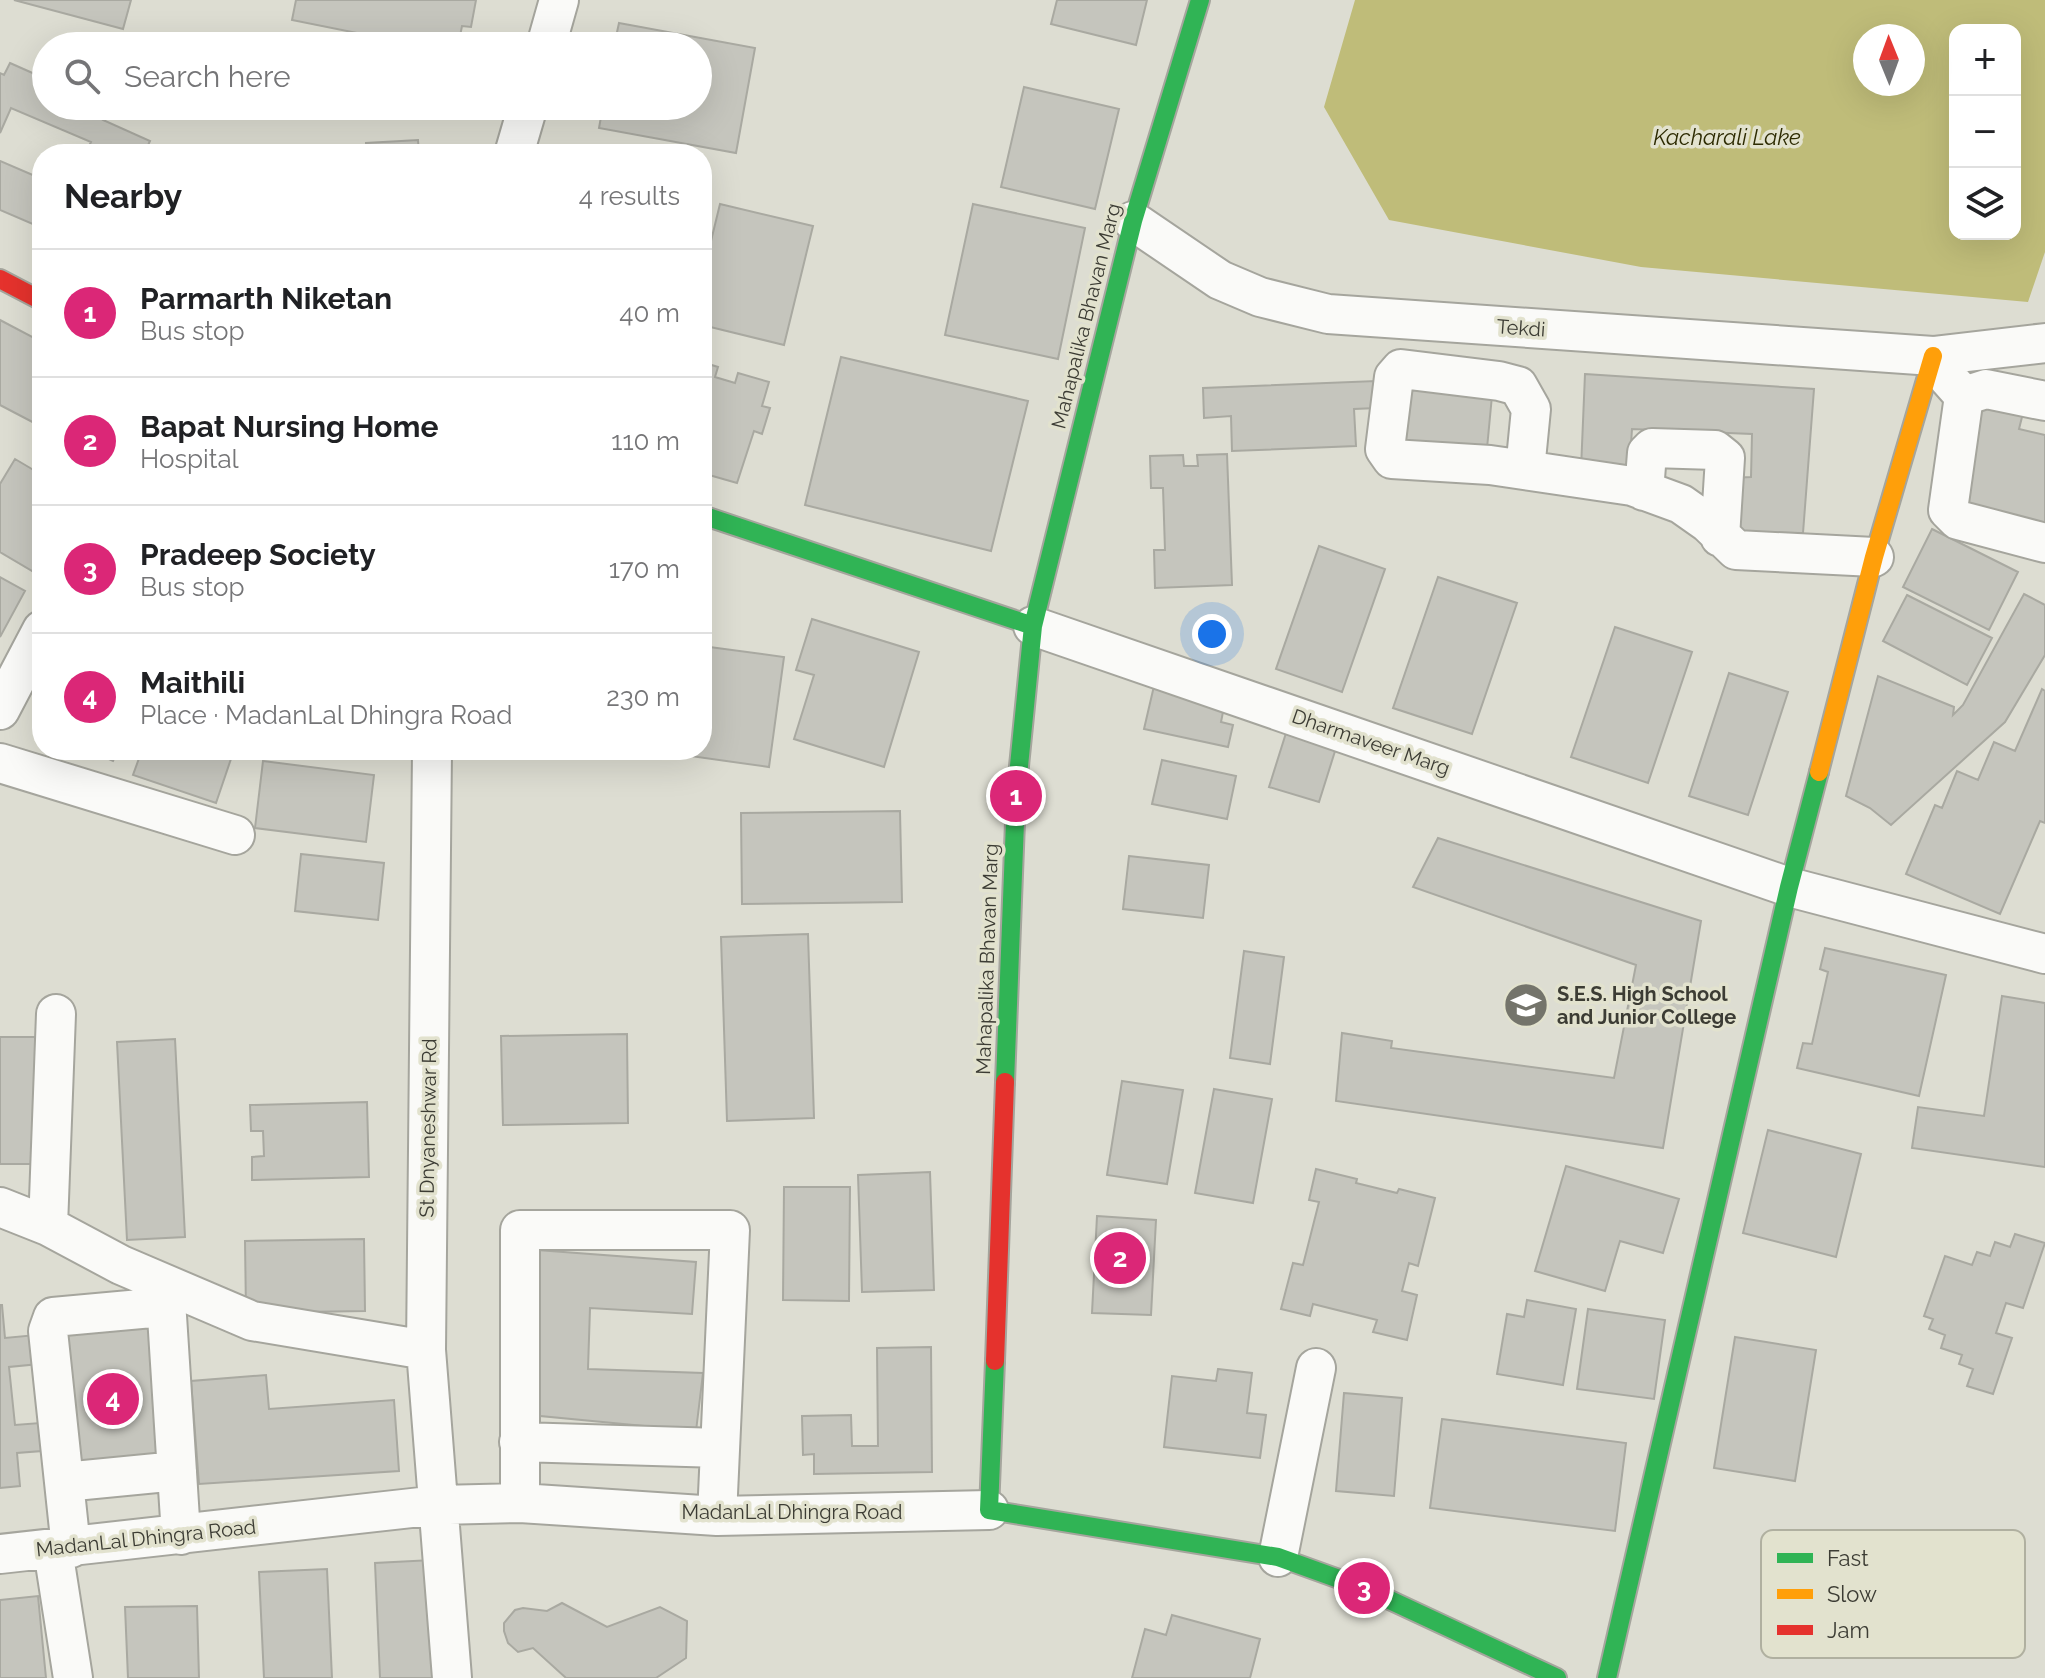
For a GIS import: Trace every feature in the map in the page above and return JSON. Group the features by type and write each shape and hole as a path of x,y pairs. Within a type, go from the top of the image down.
{"street":[{"path":"550,32 559,0"},
{"name":"Mahapalika Bhavan Marg","path":"989,1510 1016,796 1033,626 1133,221 1200,0"},
{"path":"517,144 524,120"},
{"name":"Tekdi","path":"1133,221 1220,280 1260,297 1328,314 1933,356 2045,343"},
{"path":"0,279 32,296"},
{"path":"1933,356 1964,396"},
{"path":"1607,1678 1789,887 1874,557 1933,356"},
{"path":"1964,396 1986,389 2045,401"},
{"path":"1964,396 1948,510 1958,520 2045,543"},
{"path":"1644,491 1647,453 1652,448 1715,450 1725,458 1720,537"},
{"path":"1525,470 1632,486 1681,504 1708,523 1736,550 1874,557"},
{"name":"Dharmaveer Marg","path":"712,518 1789,887 2045,954"},
{"path":"0,710 32,649"},
{"name":"St Dnyaneshwar Rd","path":"432,760 426,1350 452,1678"},
{"path":"0,763 235,835"},
{"path":"48,1226 56,1014"},
{"path":"0,1207 48,1226 121,1265 252,1321 426,1350"},
{"path":"520,1503 520,1230 730,1230 717,1516"},
{"path":"73,1678 62,1549 64,1482 48,1331 53,1317 152,1308 167,1316 181,1535"},
{"path":"1278,1557 1316,1368"},
{"path":"519,1442 720,1448"},
{"path":"64,1482 177,1471"},
{"name":"MadanLal Dhingra Road","path":"0,1554 439,1505 520,1503 717,1516 989,1510 1278,1557 1364,1588 1557,1678"}],"water":[{"name":"Kacharali Lake","path":"1355,0 2045,0 2045,252 2028,302 1641,267 1389,220 1324,107"}],"building":[{"path":"14,0 131,0 123,29"},
{"path":"296,0 476,0 471,27 462,26 461,32 352,32 292,20"},
{"path":"1057,0 1147,0 1136,45 1051,24"},
{"path":"619,23 668,32 617,32"},
{"path":"712,40 755,48 736,153 712,149 712,144 687,144 599,128 600,120 712,120"},
{"path":"10,63 32,73 32,117 11,108 0,133 0,73 4,75"},
{"path":"1024,87 1119,109 1095,209 1001,187"},
{"path":"39,120 103,120 150,141 149,144 91,142"},
{"path":"418,140 418,144 366,144"},
{"path":"0,161 32,175 32,224 0,210"},
{"path":"720,204 813,226 784,345 712,327 712,237"},
{"path":"973,204 1085,228 1058,359 945,335"},
{"path":"0,320 32,337 32,422 0,405"},
{"path":"841,357 1028,401 991,551 805,505"},
{"path":"712,365 718,367 715,377 735,383 738,373 769,382 762,406 770,408 762,434 754,431 737,483 712,476"},
{"path":"1585,374 1814,389 1803,533 1727,532 1728,478 1751,477 1752,434 1632,429 1629,474 1581,469"},
{"path":"1403,377 1493,385 1486,459 1395,450"},
{"path":"1376,381 1377,408 1354,409 1356,446 1232,451 1231,416 1204,418 1203,388"},
{"path":"1981,398 2025,405 2019,429 2045,435 2045,529 1958,511"},
{"path":"1227,454 1232,585 1155,588 1154,550 1165,550 1163,488 1151,488 1150,456 1183,455 1184,466 1198,466 1197,455"},
{"path":"15,459 32,469 32,571 0,552 0,484"},
{"path":"1932,529 2018,572 1989,630 1903,587"},
{"path":"1319,546 1385,569 1342,692 1276,669"},
{"path":"0,577 25,591 0,637"},
{"path":"1438,577 1517,603 1472,734 1393,708"},
{"path":"2024,594 2045,605 2045,655 2005,722 1891,825 1870,808 1846,796 1878,676 1954,707 1953,715 1963,705"},
{"path":"1907,595 1992,638 1967,685 1883,641"},
{"path":"812,619 919,652 884,767 794,739 814,675 796,670"},
{"path":"1615,627 1692,652 1648,783 1571,757"},
{"path":"712,647 784,657 769,767 712,759"},
{"path":"1729,673 1788,692 1748,815 1689,796"},
{"path":"1154,686 1225,702 1221,722 1233,725 1228,747 1144,729"},
{"path":"2042,689 2045,691 2045,823 2040,821 2000,914 1906,874 1935,805 1942,808 1957,771 1978,780 1994,742 2015,751"},
{"path":"1286,733 1336,748 1319,802 1269,787"},
{"path":"138,760 231,760 216,803 133,775"},
{"path":"1162,760 1236,776 1227,819 1152,804"},
{"path":"263,761 374,775 366,842 255,828"},
{"path":"900,811 902,902 742,904 741,813"},
{"path":"1438,838 1701,921 1663,1148 1336,1101 1342,1033 1392,1041 1391,1048 1614,1078 1636,965 1413,887"},
{"path":"301,854 384,863 378,920 295,911"},
{"path":"1129,856 1209,865 1203,918 1123,909"},
{"path":"808,934 814,1118 727,1121 721,937"},
{"path":"1825,948 1946,975 1919,1096 1797,1068 1803,1043 1812,1044 1828,972 1820,969"},
{"path":"1244,951 1284,957 1270,1064 1230,1058"},
{"path":"2002,996 2045,1003 2045,1167 1912,1148 1918,1107 1984,1116"},
{"path":"627,1034 628,1123 503,1125 501,1036"},
{"path":"0,1037 35,1037 35,1164 0,1164"},
{"path":"175,1039 185,1237 127,1240 117,1042"},
{"path":"1122,1081 1183,1090 1167,1184 1107,1175"},
{"path":"1214,1089 1272,1099 1253,1203 1195,1193"},
{"path":"367,1102 369,1177 252,1180 252,1157 264,1156 263,1131 251,1131 250,1105"},
{"path":"1768,1130 1861,1154 1836,1257 1743,1233"},
{"path":"1566,1166 1679,1199 1663,1253 1620,1241 1605,1291 1535,1271"},
{"path":"1316,1169 1397,1193 1399,1189 1435,1198 1418,1266 1409,1263 1402,1291 1417,1295 1407,1340 1373,1332 1377,1320 1313,1304 1310,1316 1281,1309 1293,1263 1303,1265 1319,1202 1309,1200"},
{"path":"930,1172 934,1290 862,1292 858,1175"},
{"path":"784,1187 850,1187 849,1301 783,1300"},
{"path":"1097,1216 1156,1220 1151,1315 1092,1313"},
{"path":"2015,1234 2045,1243 2023,1308 2006,1303 1996,1333 2012,1338 1993,1394 1967,1386 1973,1369 1959,1364 1962,1355 1941,1348 1945,1335 1929,1329 1933,1319 1924,1316 1945,1256 1972,1265 1977,1252 1990,1256 1995,1242 2010,1247"},
{"path":"364,1239 365,1311 246,1313 245,1241"},
{"path":"537,1250 696,1262 692,1314 590,1308 588,1369 703,1373 696,1431 530,1415"},
{"path":"1527,1300 1576,1309 1563,1385 1497,1374 1507,1314 1524,1317"},
{"path":"0,1305 5,1338 36,1335 39,1364 9,1367 15,1425 40,1423 42,1451 17,1453 20,1486 0,1488"},
{"path":"1588,1309 1665,1320 1654,1399 1577,1389"},
{"path":"157,1325 167,1466 70,1473 60,1332"},
{"path":"1735,1337 1816,1350 1795,1481 1714,1468"},
{"path":"931,1347 932,1472 814,1474 814,1454 803,1455 802,1416 851,1415 852,1446 878,1446 877,1348"},
{"path":"1218,1369 1252,1373 1247,1413 1266,1415 1260,1458 1164,1447 1172,1376 1216,1381"},
{"path":"266,1375 269,1409 394,1400 399,1471 199,1484 191,1381"},
{"path":"1344,1393 1402,1398 1394,1496 1336,1491"},
{"path":"1442,1419 1626,1443 1615,1531 1430,1508"},
{"path":"432,1560 438,1678 380,1678 375,1563"},
{"path":"327,1569 332,1678 264,1678 259,1572"},
{"path":"38,1596 46,1678 0,1678 0,1600"},
{"path":"562,1603 607,1627 660,1607 687,1621 686,1658 656,1678 566,1678 533,1648 518,1652 508,1643 504,1623 515,1610 547,1611"},
{"path":"197,1606 199,1678 128,1678 125,1607"},
{"path":"1172,1615 1260,1639 1250,1678 1132,1678 1145,1629 1166,1635"}],"traffic: fast":[{"path":"1005,1082 1016,796 1033,626 1133,221 1200,0"},
{"path":"712,518 1033,626"},
{"path":"1607,1678 1789,887 1819,772"},
{"path":"995,1361 989,1510 1278,1557 1364,1588 1557,1678"}],"traffic: slow":[{"path":"1819,772 1874,557 1933,356"}],"traffic: jam":[{"path":"0,279 32,296"},
{"path":"995,1361 1005,1082"}],"place":[{"name":"Parmarth Niketan","path":"1016,796"},
{"name":"S.E.S. High School and Junior College","path":"1526,1005"},
{"name":"Bapat Nursing Home","path":"1120,1258"},
{"name":"Maithili","path":"113,1399"},
{"name":"Pradeep Society","path":"1364,1588"}]}
